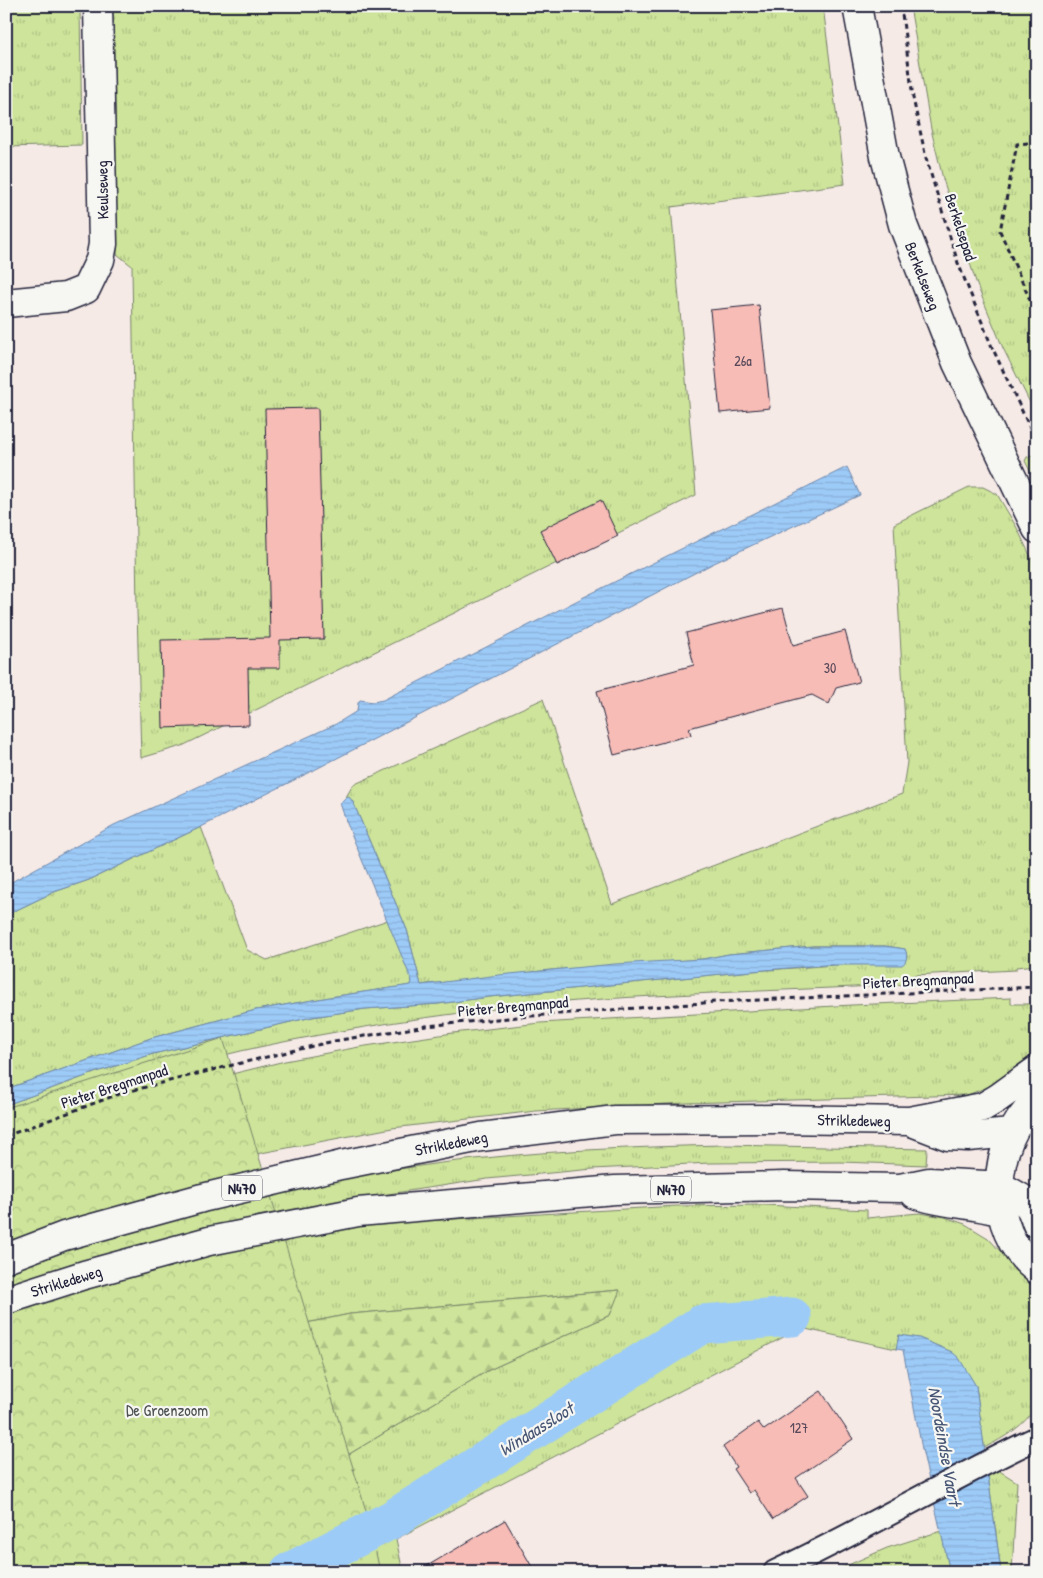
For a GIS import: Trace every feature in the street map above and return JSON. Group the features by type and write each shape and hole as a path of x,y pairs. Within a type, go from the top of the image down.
{"main road":[{"name":"Keulseweg","path":"6,303 66,296 86,289 100,260 103,244 98,6"},
{"name":"Berkelseweg","path":"857,6 885,158 903,225 956,363 1037,529"},
{"name":"Strikledeweg","path":"6,1258 64,1236 202,1198 341,1165 482,1136 615,1120 778,1119 909,1121 983,1107 1037,1070"},
{"path":"1037,1101 1019,1120 1011,1133 1005,1152 1000,1186 1001,1212 1012,1242 1028,1263 1037,1270"},
{"name":"Strikledeweg","path":"909,1121 948,1136 968,1137 1011,1133"},
{"name":"Strikledeweg","path":"6,1300 84,1275 209,1241 358,1212 616,1190 784,1186 900,1188 929,1182 1000,1186"},
{"name":"N470","path":"1000,1186 1022,1199 1030,1209 1037,1224"},
{"name":"Strikledeweg","path":"900,1188 933,1200 986,1207 1001,1212"}],"lane":[{"path":"775,1572 930,1493 988,1461 1037,1438"}],"path":[{"name":"Berkelsepad","path":"901,6 913,98 926,158 958,263 992,347 1036,441"},
{"path":"1037,142 1017,144 1000,231 1037,316"},
{"name":"Pieter Bregmanpad","path":"6,1136 119,1094 148,1086 334,1041 426,1026 716,1002 1037,987"}],"green space":[{"path":"6,6 80,6 82,145 6,147"},
{"path":"113,6 823,6 845,184 671,207 696,495 182,746 141,758 132,266 117,254"},
{"path":"910,6 1037,6 1037,417 1003,348 977,285 943,179 931,129"},
{"path":"1035,454 1037,458 1037,485 1025,461 1027,457"},
{"path":"969,487 983,487 997,494 1017,528 1037,570 1037,965 1016,967 1016,970 913,975 913,984 602,999 550,1003 395,1022 292,1040 211,1058 123,1085 6,1125 6,1105 97,1072 153,1054 312,1017 365,1009 438,1004 489,997 907,957 905,949 885,946 813,946 729,954 703,959 551,970 421,985 407,930 353,802 349,797 346,797 353,785 543,699 612,904 902,794 907,762 894,524"},
{"path":"201,827 247,950 267,960 388,920 412,985 256,1010 151,1038 6,1089 6,915 54,892 89,880"},
{"path":"1011,998 1011,1004 1037,1004 1037,1051 988,1087 967,1095 686,1103 536,1111 392,1128 235,1158 183,1086 285,1061 359,1047 453,1033 540,1023"},
{"name":"De Groenzoom","path":"223,1038 370,1524 380,1572 6,1572 6,1108"},
{"path":"724,1145 927,1149 926,1165 841,1162 710,1163 593,1169 487,1179 388,1194 216,1228 134,1225 325,1182 402,1168 512,1155 582,1150"},
{"path":"763,1205 867,1210 867,1218 919,1213 945,1217 965,1224 988,1238 1037,1291 1037,1405 1027,1419 1014,1430 984,1448 976,1386 952,1352 919,1338 899,1335 896,1349 801,1328 396,1539 403,1572 135,1572 281,1495 489,1370 610,1315 619,1290 350,1314 161,1353 218,1251 370,1224 676,1206"},
{"path":"620,1290 610,1315 489,1370 281,1495 6,1572 161,1353 350,1314"},
{"path":"998,1470 1017,1482 1012,1572 1001,1572 988,1475"},
{"path":"941,1531 950,1572 832,1572 887,1548"}],"water":[{"path":"847,467 860,495 712,564 201,827 89,880 54,892 6,915 6,885 114,825 336,724 357,711 360,700 373,702 383,700 584,597"},
{"path":"346,797 349,797 353,802 407,930 421,985 499,975 615,964 703,959 729,954 813,946 885,946 905,949 906,960 902,965 825,965 752,971 489,997 438,1004 365,1009 312,1017 153,1054 6,1105 6,1089 151,1038 256,1010 411,985 412,981 346,821 340,803"},
{"name":"Noordeindse Vaart","path":"899,1335 919,1338 952,1352 959,1358 976,1386 1001,1572 950,1572 922,1449 903,1350 896,1349"}],"building":[{"path":"759,305 770,408 720,413 710,310"},
{"path":"318,408 324,639 280,640 280,668 248,668 249,725 163,728 161,640 270,638 265,409"},
{"path":"601,500 618,536 557,565 540,530"},
{"path":"783,608 793,645 845,631 859,682 836,688 829,704 812,695 689,728 691,735 614,755 597,691 694,665 686,633"},
{"path":"821,1391 853,1439 796,1478 808,1496 773,1519 754,1490 749,1493 733,1469 736,1467 723,1447 758,1422 764,1430"},
{"path":"505,1520 535,1572 417,1572"}],"waterway":[{"name":"Windaassloot","path":"289,1572 393,1519 702,1324 792,1317"}]}
